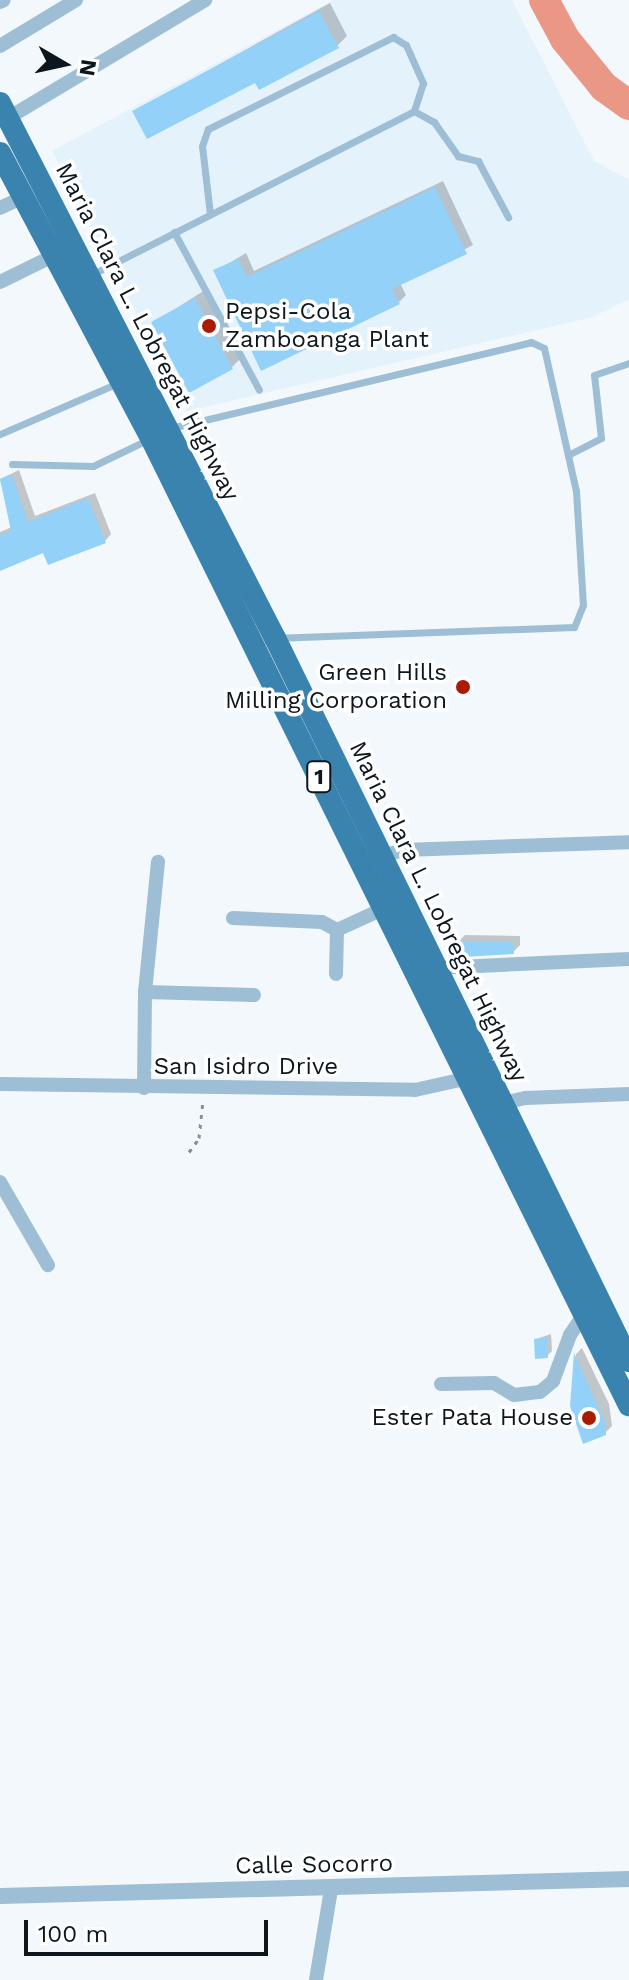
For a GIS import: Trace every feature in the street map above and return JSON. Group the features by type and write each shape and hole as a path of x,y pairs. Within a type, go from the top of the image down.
{"highway":[{"name":"Maria Clara L. Lobregat Highway","path":"4,111 122,382 159,434"},
{"name":"Maria Clara L. Lobregat Highway","path":"0,153 53,256 79,281 159,434 372,859 436,968 479,1074"},
{"name":"Maria Clara L. Lobregat Highway","path":"372,859 385,908 479,1074 629,1361"},
{"name":"Maria Clara L. Lobregat Highway","path":"494,1105 629,1405"}],"street":[{"path":"0,46 76,0"},
{"path":"4,111 205,0"},
{"path":"0,208 24,197"},
{"path":"0,282 53,256"},
{"path":"372,859 416,849 629,842"},
{"path":"144,1088 145,992 158,862"},
{"path":"337,930 385,908"},
{"path":"233,918 322,922 337,930"},
{"path":"336,974 337,930"},
{"path":"436,968 629,959"},
{"path":"145,992 254,995"},
{"name":"San Isidro Drive","path":"0,1084 415,1090 479,1074"},
{"path":"494,1105 629,1094"},
{"path":"0,1182 48,1265"},
{"path":"441,1384 494,1383 514,1395 540,1392 553,1381 567,1343 585,1313"},
{"name":"Calle Socorro","path":"0,1896 629,1879"},
{"path":"316,1980 331,1889"}],"lane":[{"path":"79,281 414,111 423,83 406,45 393,37 208,129 202,146 210,214"},
{"path":"414,111 434,122 458,156 478,161 508,217"},
{"path":"174,232 259,390"},
{"path":"12,464 93,466 159,434 531,342 544,348 550,360 568,455 582,564 583,605 574,627 265,643"},
{"path":"568,455 601,438 594,375 629,363"},
{"path":"0,434 122,382"}],"path":[{"path":"189,1152 199,1138 203,1089"}],"shaded area":[{"path":"333,0 512,0 594,161 629,180 629,299 593,317 187,411 52,151"}],"building":[{"path":"319,11 339,48 259,90 255,83 147,139 132,111"},
{"path":"435,187 467,254 392,289 400,304 261,371 213,270 238,259 247,277"},
{"path":"195,298 233,369 189,393 151,322"},
{"path":"12,475 28,522 88,498 106,543 48,565 43,553 0,571 0,535 11,531 0,479"},
{"path":"456,941 513,942 514,954 462,957"},
{"path":"547,1338 548,1358 535,1359 534,1339"},
{"path":"574,1353 606,1424 606,1435 583,1444 570,1406"}],"waterway":[{"path":"544,0 565,39 604,87 629,105"}],"place":[{"name":"Pepsi-Cola Zamboanga Plant","path":"209,326"},
{"name":"Green Hills Milling Corporation","path":"463,687"},
{"name":"Ester Pata House","path":"589,1418"}]}
